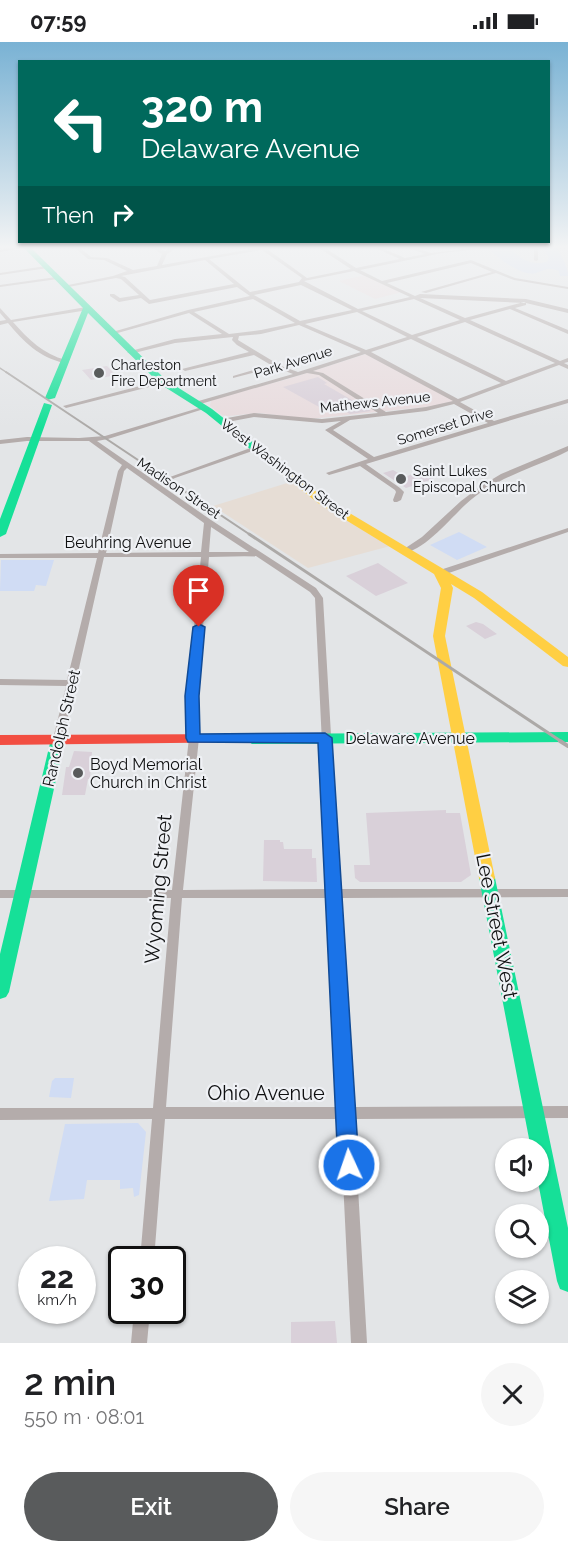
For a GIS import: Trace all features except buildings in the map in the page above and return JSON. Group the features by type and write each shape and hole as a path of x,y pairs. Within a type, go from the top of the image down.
{"main road":[{"name":"West Washington Street","path":"84,307 163,382 201,405 322,501 478,595 568,663"},
{"path":"0,534 2,519 86,309"},
{"name":"Lee Street West","path":"440,573 447,588 440,617 439,636 568,1281"},
{"path":"445,602 454,592 465,592 499,611"},
{"name":"Delaware Avenue","path":"0,740 568,737"},
{"name":"Randolph Street","path":"0,992 58,739"}],"street":[{"path":"112,333 207,307"},
{"path":"272,307 302,324 366,352 495,424"},
{"path":"352,307 505,383"},
{"path":"130,352 175,341 236,335 302,324 371,307"},
{"path":"437,307 568,367"},
{"name":"Park Avenue","path":"1,441 36,437 90,440 108,437 465,320 516,307"},
{"name":"Park Avenue","path":"551,307 568,311"},
{"path":"511,308 568,332"},
{"path":"0,323 86,309"},
{"path":"0,310 37,350 53,359 64,361"},
{"path":"190,311 227,335"},
{"path":"236,335 237,342 277,366 303,373 321,374 385,414"},
{"path":"185,369 254,353"},
{"name":"Mathews Avenue","path":"222,421 254,415 308,421 426,410 568,360"},
{"path":"235,377 277,366"},
{"path":"66,406 163,382"},
{"name":"Somerset Drive","path":"329,473 568,401"},
{"path":"352,418 328,430 374,460"},
{"name":"Madison Street","path":"90,440 208,522 311,589 319,598 325,738"},
{"path":"173,477 256,448"},
{"path":"405,551 417,546 482,487 568,448"},
{"path":"362,464 398,489 400,492 398,500"},
{"name":"Randolph Street","path":"58,739 99,555 121,471 125,466"},
{"name":"Wyoming Street","path":"148,1246 177,894 194,738 192,696 208,522"},
{"path":"440,573 568,531"},
{"name":"Beuhring Avenue","path":"0,556 256,554"},
{"path":"0,682 72,683"},
{"path":"325,738 358,1343"},
{"path":"0,894 568,893"},
{"name":"Ohio Avenue","path":"0,1114 568,1112"},
{"path":"139,1343 141,1324"}],"shaded area":[{"path":"366,354 454,401 434,406 309,419 259,413 228,416 222,415 210,406 211,401 217,398 288,379"},
{"path":"297,480 394,545 308,568 213,506"},
{"path":"459,532 487,547 457,560 430,545"},
{"path":"1,560 54,560 46,586 36,585 34,591 0,591"},
{"path":"55,1078 74,1078 71,1098 49,1097 52,1081"},
{"path":"138,1123 146,1132 139,1195 134,1197 133,1188 120,1189 120,1180 87,1180 84,1199 49,1201 65,1124"}],"railway":[{"path":"0,368 249,534"},
{"path":"249,534 562,742"},
{"path":"560,741 568,746"}],"traffic: fast":[{"path":"87,307 163,382 209,411 274,463"},
{"path":"50,398 86,309"},
{"path":"0,534 47,405"},
{"path":"252,739 568,737"},
{"path":"0,992 58,739"},
{"path":"487,878 568,1281"}],"traffic: slow":[{"path":"274,463 322,501 478,595 568,663"},
{"path":"440,573 447,588 439,636 487,878"}],"traffic: jam":[{"path":"0,740 252,739"}],"place":[{"name":"Charleston Fire Department","path":"99,373"},
{"name":"Saint Lukes Episcopal Church","path":"401,479"},
{"name":"Boyd Memorial Church in Christ","path":"78,773"}],"route":[{"path":"199,627 192,696 194,738 325,738 349,1165"}]}
